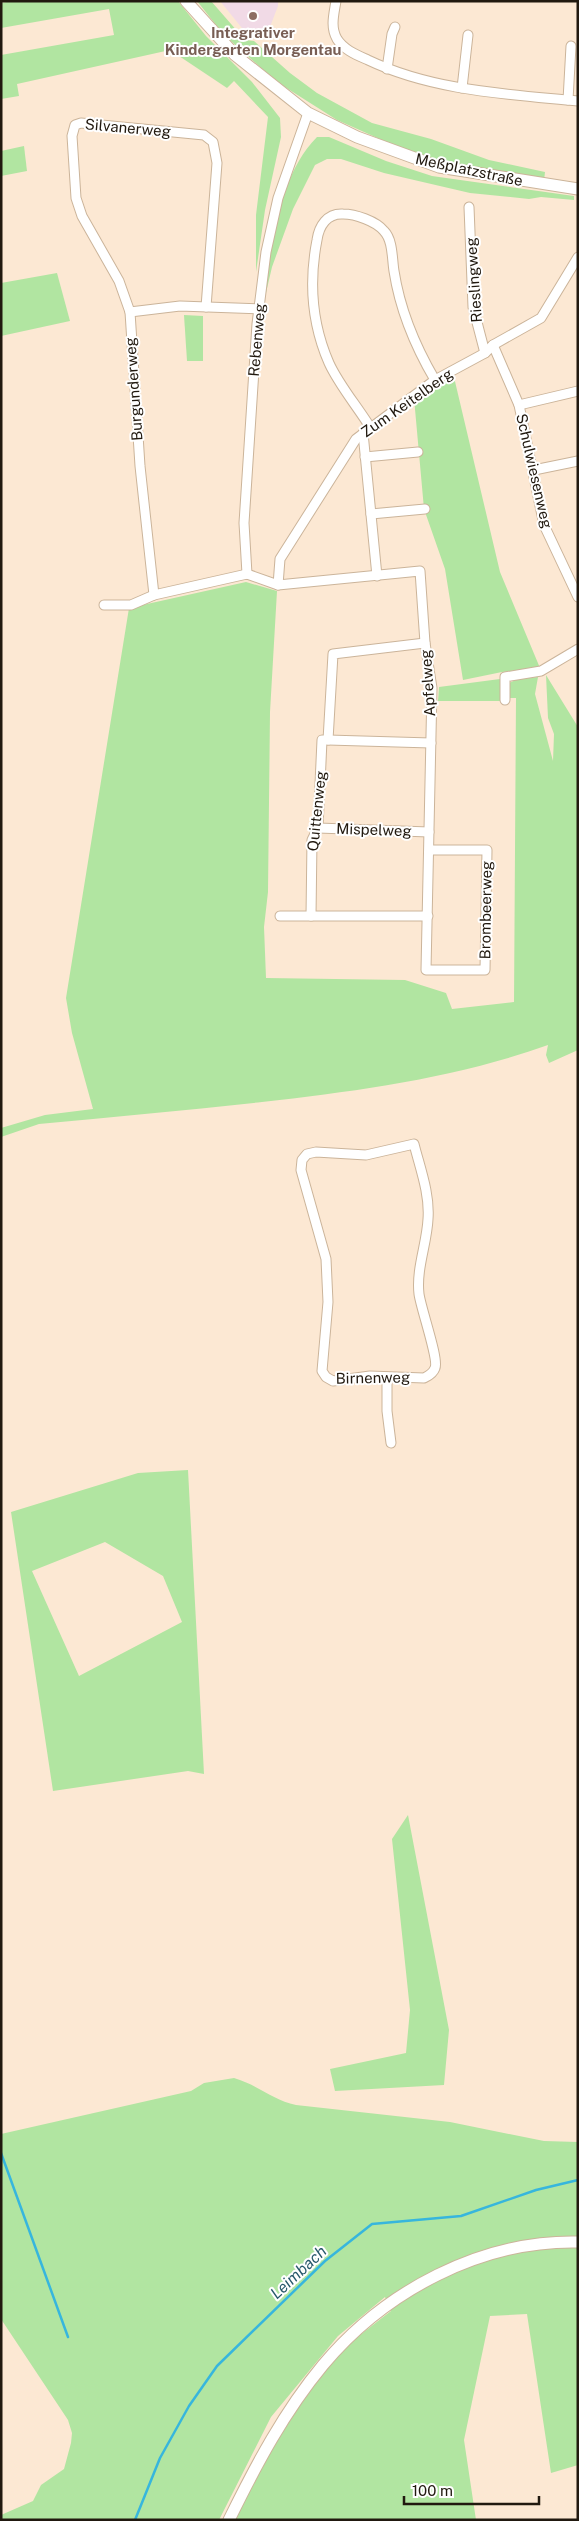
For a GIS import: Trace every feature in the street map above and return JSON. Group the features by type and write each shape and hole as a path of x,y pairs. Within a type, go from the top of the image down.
{"main road":[{"name":"Meßplatzstraße","path":"186,1 235,55 308,113 357,137 440,167 578,189"},
{"path":"229,2520 260,2458 289,2411 324,2364 364,2323 429,2278 476,2258 524,2245 578,2242"}],"street":[{"path":"336,1 334,29 342,44 387,69 422,80 462,88 578,101"},
{"path":"387,69 392,34 395,28"},
{"path":"462,88 468,34"},
{"path":"568,100 572,46"},
{"name":"Rebenweg","path":"247,574 244,523 266,252 278,198 308,113"},
{"name":"Silvanerweg","path":"130,312 119,282 82,216 76,198 72,136 75,125 81,123 204,135 213,142 217,163 206,307"},
{"name":"Rieslingweg","path":"469,207 473,307 485,353"},
{"path":"377,576 364,457 366,430 330,364 320,338 311,288 320,227 332,215 342,213 372,222 384,230 388,237 396,286 406,318 418,352 435,380"},
{"name":"Zum Keitelberg","path":"278,585 280,559 342,461 366,430 435,380 485,353 493,345 541,318 578,257"},
{"path":"130,312 180,306 260,310"},
{"name":"Burgunderweg","path":"130,312 140,466 154,595"},
{"name":"Schulwiesenweg","path":"493,345 519,405 544,525 578,597"},
{"path":"519,405 578,391"},
{"path":"364,457 418,452"},
{"path":"534,470 578,461"},
{"path":"371,514 426,509"},
{"name":"Apfelweg","path":"247,574 278,585 420,571 425,644 432,688 426,970"},
{"path":"104,605 131,605 154,595 247,574"},
{"name":"Quittenweg","path":"311,916 312,840 318,828 322,740 328,740 333,654 425,644"},
{"path":"505,700 505,677 541,671 578,649"},
{"path":"328,740 431,743"},
{"name":"Mispelweg","path":"318,828 429,832"},
{"name":"Brombeerweg","path":"426,970 485,970 487,850 429,850"},
{"path":"280,916 428,916"},
{"name":"Birnenweg","path":"414,1144 425,1187 429,1216 419,1292 424,1319 436,1360 435,1368 431,1374 424,1378 387,1377 370,1376 333,1381 326,1377 322,1371 328,1302 326,1258 301,1170 302,1160 307,1154 316,1152 366,1155 414,1144"},
{"path":"387,1377 387,1411 391,1443"}],"shaded area":[{"name":"Integrativer Kindergarten Morgentau","path":"220,1 278,1 278,6 270,27 253,34 246,33"}],"green space":[{"path":"12,1 178,1 206,36 252,82 280,118 281,137 265,210 256,272 256,215 268,117 234,81 227,88 170,50 17,84 19,96 1,99 1,55 114,35 109,9 1,28 1,3"},
{"path":"197,1 211,1 245,40 254,41 290,73 317,93 372,123 431,139 489,160 545,172 544,181 416,155 337,120 277,82 224,35"},
{"path":"317,137 329,137 386,161 432,176 574,196 574,200 541,197 529,199 470,193 384,173 341,159 327,159 315,165 293,209 272,267 265,297 269,256 278,212 294,171 304,152"},
{"path":"24,146 27,171 1,176 1,151"},
{"path":"57,273 70,321 1,336 1,283"},
{"path":"184,315 203,316 203,361 187,361"},
{"path":"453,373 500,572 540,668 502,672 463,680 445,569 424,509 414,398"},
{"path":"246,582 277,591 270,712 268,892 264,927 266,978 405,980 446,993 452,1009 514,1002 516,698 509,698 509,683 518,679 538,677 535,694 553,761 554,734 548,718 546,675 578,727 578,1050 549,1063 546,1055 548,1045 478,1066 406,1082 262,1102 39,1124 1,1137 1,1128 45,1115 93,1109 72,1033 66,998 129,608"},
{"path":"500,679 501,701 438,701 439,687"},
{"path":"188,1470 204,1774 188,1771 53,1791 11,1512 138,1473","holes":["105,1542 163,1576 182,1622 79,1676 32,1571"]},
{"path":"408,1815 449,2030 444,2085 335,2091 330,2069 406,2053 410,2010 392,1839"},
{"path":"234,2078 251,2084 280,2100 296,2105 450,2122 544,2141 578,2142 578,2465 551,2473 527,2314 490,2316 464,2440 476,2520 235,2520 270,2451 312,2386 346,2347 391,2311 385,2297 338,2336 271,2417 219,2520 1,2520 1,2515 33,2501 41,2485 64,2469 72,2433 68,2420 1,2319 1,2134 191,2091 204,2083"}],"waterway":[{"path":"1,2153 68,2337"},
{"name":"Leimbach","path":"135,2520 160,2458 189,2406 217,2366 325,2261 372,2224 461,2216 536,2190 578,2180"}],"place":[{"name":"Integrativer Kindergarten Morgentau","path":"253,16"}]}
